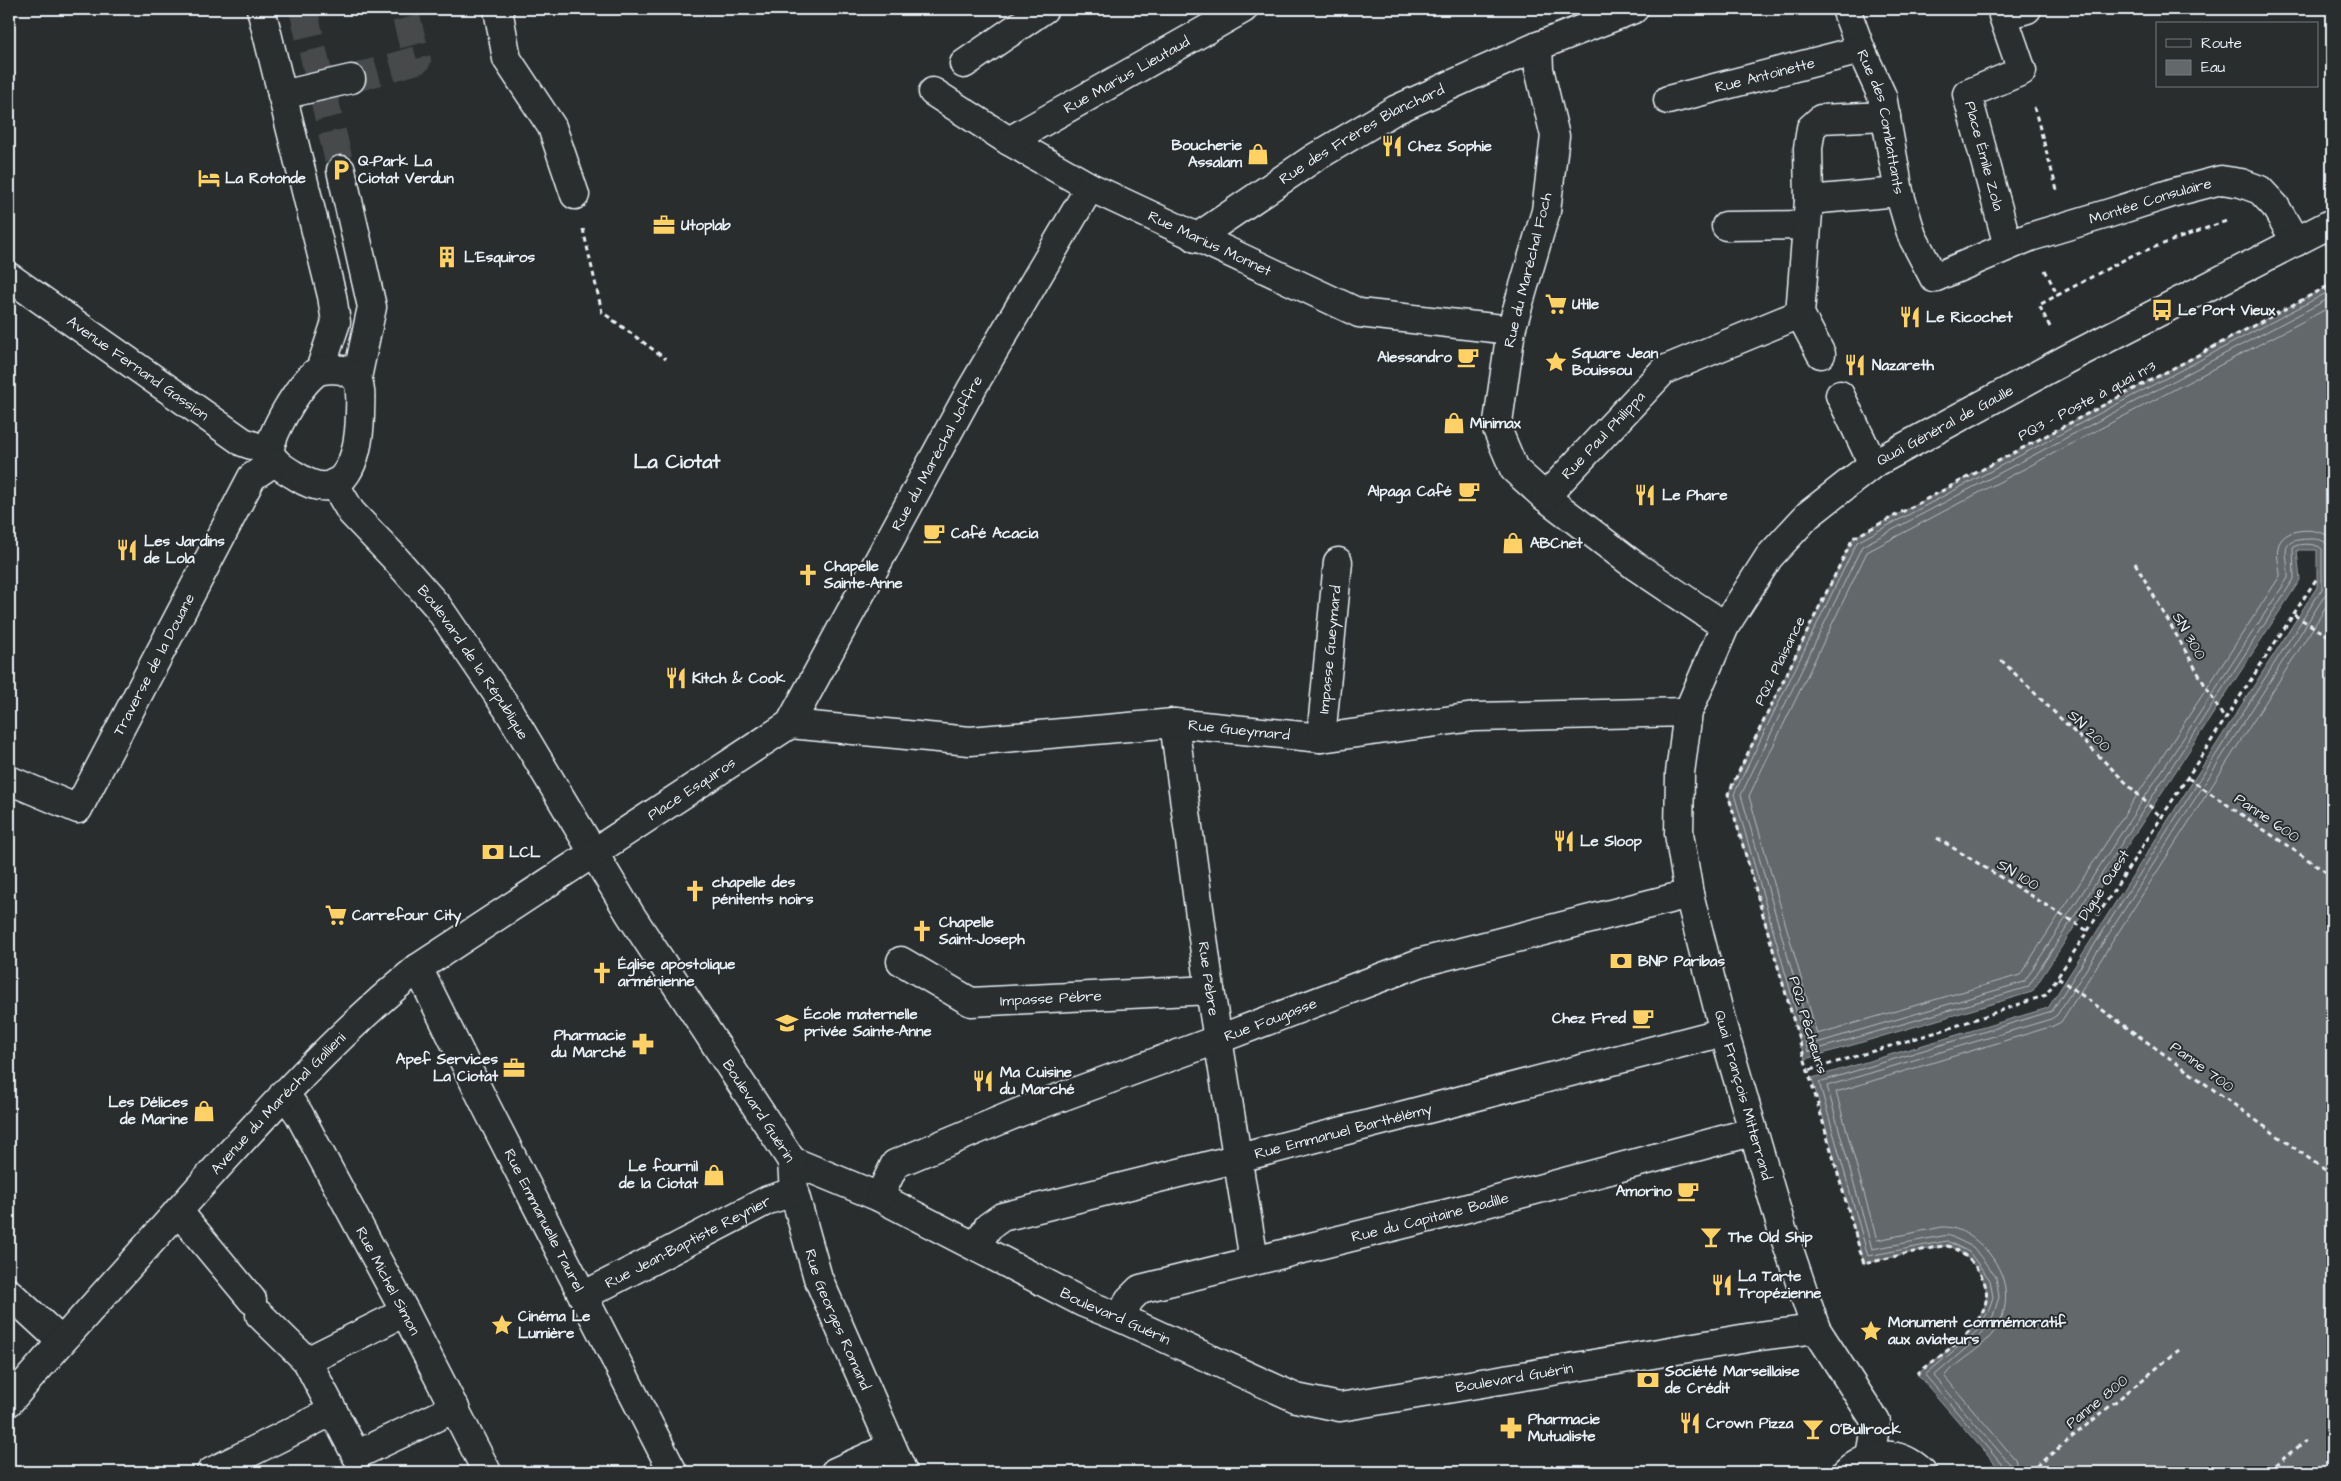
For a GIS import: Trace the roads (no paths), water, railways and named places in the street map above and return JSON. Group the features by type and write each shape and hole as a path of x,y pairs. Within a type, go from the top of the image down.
{"street":[{"path":"262,9 332,296 336,322 320,370 308,381 276,428 272,456 308,484 327,487 345,476 357,453 360,435 361,386 357,378 343,370 320,370"},
{"path":"498,9 507,59 552,127 575,195"},
{"path":"964,64 1044,9"},
{"name":"Rue Marius Lieutaud","path":"1009,141 1244,9"},
{"name":"Rue des Frères Blanchard","path":"1196,238 1314,158 1395,110 1538,46 1634,9"},
{"name":"Rue des Combattants","path":"1846,9 1861,50 1882,96 1899,192 1912,236 1934,278 2008,246"},
{"name":"Place Émile Zola","path":"2008,246 1967,94 2022,71 2003,16 2027,9"},
{"name":"Rue du Maréchal Foch","path":"1538,46 1539,69 1555,136 1546,211 1511,330 1496,429 1514,469 1545,497 1634,566 1725,626"},
{"name":"Rue Antoinette","path":"1668,100 1861,50"},
{"path":"282,96 351,79"},
{"name":"Rue Marius Monnet","path":"933,92 1009,141 1090,187 1359,313 1511,330"},
{"path":"1821,354 1800,314 1808,212 1808,148 1812,128 1821,119 1886,116"},
{"path":"341,170 372,307 357,378"},
{"name":"Montée Consulaire","path":"2008,246 2066,225 2220,180 2241,183 2260,190 2275,206 2296,242"},
{"name":"Rue du Maréchal Joffre","path":"790,724 972,388 1090,187"},
{"path":"1726,226 1808,212 1899,192"},
{"name":"Quai Général de Gaulle","path":"1688,712 1725,626 1770,557 1808,515 1873,464 2067,359 2332,223"},
{"name":"Avenue Fernand Gassion","path":"9,277 242,442 272,456"},
{"name":"Rue Paul Philippa","path":"1545,497 1664,370 1800,314"},
{"path":"1840,395 1873,464"},
{"name":"Traverse de la Douane","path":"9,780 78,810 252,477 272,456"},
{"name":"Boulevard de la République","path":"334,483 351,512 438,607 507,708 593,853"},
{"name":"Impasse Gueymard","path":"1321,738 1338,562"},
{"name":"Rue Gueymard","path":"790,724 970,741 1174,723 1321,738 1474,717 1688,712"},
{"name":"Quai François Mitterrand","path":"1688,712 1680,773 1679,834 1689,894 1752,1132 1792,1261 1816,1329 1876,1422 1870,1456"},
{"name":"Rue Pèbre","path":"1174,723 1210,990 1220,1039 1239,1158 1252,1248 1252,1261"},
{"name":"Place Esquiros","path":"593,853 790,724"},
{"name":"Avenue du Maréchal Gallieni","path":"9,1402 61,1341 284,1093 372,1006 418,968 593,853"},
{"name":"Boulevard Guérin","path":"593,853 630,914 792,1162 879,1197 1084,1303 1296,1398 1340,1407 1759,1336 1816,1329"},
{"name":"Rue Fougasse","path":"879,1197 895,1164 1020,1112 1220,1039 1422,962 1689,894"},
{"name":"Impasse Pèbre","path":"901,961 971,1002 1210,990"},
{"name":"Rue Emmanuelle Taurel","path":"418,968 486,1106 674,1472"},
{"name":"Rue Emmanuel Barthélémy","path":"977,1246 988,1227 1002,1217 1239,1158 1724,1032"},
{"name":"Rue Michel Simon","path":"284,1093 299,1114 405,1312 487,1472"},
{"name":"Rue du Capitaine Badille","path":"1121,1318 1129,1300 1140,1289 1449,1213 1752,1132"},
{"name":"Rue Georges Romand","path":"792,1162 794,1192 818,1278 903,1472"},
{"name":"Rue Jean-Baptiste Reynier","path":"583,1296 768,1200 794,1192"},
{"path":"178,1211 256,1308 307,1361 356,1455 455,1408"},
{"path":"9,1292 61,1341"},
{"path":"307,1361 405,1312"},
{"path":"211,1472 333,1411"},
{"path":"834,1472 891,1447"},
{"path":"1846,1472 1855,1463 1870,1456 1884,1454 1898,1456 1912,1462 1922,1472"}],"water":[{"path":"2332,284 2332,1472 2002,1472 1917,1374 1957,1343 1980,1317 1986,1303 1986,1288 1979,1272 1965,1256 1947,1246 1920,1250 1864,1264 1812,1078 2048,1008 2317,587 2317,550 2297,550 2300,580 2032,992 1805,1059 1728,794 1853,538"}],"tunnel":[{"path":"303,9 341,170"},
{"path":"351,79 417,60 404,9"}],"place":[{"name":"Chez Sophie","path":"1392,146"},
{"name":"Boucherie Assalam","path":"1258,154"},
{"name":"Q-Park La Ciotat Verdun","path":"341,170"},
{"name":"La Rotonde","path":"209,178"},
{"name":"Utoplab","path":"664,225"},
{"name":"L'Esquiros","path":"447,257"},
{"name":"Utile","path":"1556,304"},
{"name":"Le Port Vieux","path":"2162,310"},
{"name":"Le Ricochet","path":"1910,317"},
{"name":"Alessandro","path":"1468,357"},
{"name":"Square Jean Bouissou","path":"1556,362"},
{"name":"Nazareth","path":"1855,365"},
{"name":"Minimax","path":"1454,423"},
{"name":"Alpaga Café","path":"1469,491"},
{"name":"Le Phare","path":"1645,495"},
{"name":"Café Acacia","path":"934,533"},
{"name":"ABCnet","path":"1513,543"},
{"name":"Les Jardins de Lola","path":"127,550"},
{"name":"Chapelle Sainte-Anne","path":"808,575"},
{"name":"Kitch & Cook","path":"676,678"},
{"name":"Le Sloop","path":"1564,841"},
{"name":"LCL","path":"493,852"},
{"name":"chapelle des pénitents noirs","path":"695,891"},
{"name":"Carrefour City","path":"336,915"},
{"name":"Chapelle Saint-Joseph","path":"922,931"},
{"name":"BNP Paribas","path":"1621,961"},
{"name":"Église apostolique arménienne","path":"602,973"},
{"name":"Chez Fred","path":"1643,1018"},
{"name":"École maternelle privée Sainte-Anne","path":"787,1023"},
{"name":"Pharmacie du Marché","path":"643,1044"},
{"name":"Apef Services La Ciotat","path":"514,1068"},
{"name":"Ma Cuisine du Marché","path":"983,1081"},
{"name":"Les Délices de Marine","path":"204,1111"},
{"name":"Le fournil de la Ciotat","path":"714,1175"},
{"name":"Amorino","path":"1688,1191"},
{"name":"The Old Ship","path":"1711,1237"},
{"name":"La Tarte Tropézienne","path":"1722,1285"},
{"name":"Cinéma Le Lumière","path":"502,1325"},
{"name":"Monument commémoratif aux aviateurs","path":"1871,1331"},
{"name":"Société Marseillaise de Crédit","path":"1648,1380"},
{"name":"Crown Pizza","path":"1690,1423"},
{"name":"Pharmacie Mutualiste","path":"1511,1428"},
{"name":"O'Bullrock","path":"1813,1429"}],"district":[{"name":"La Ciotat","path":"677,462"}]}
